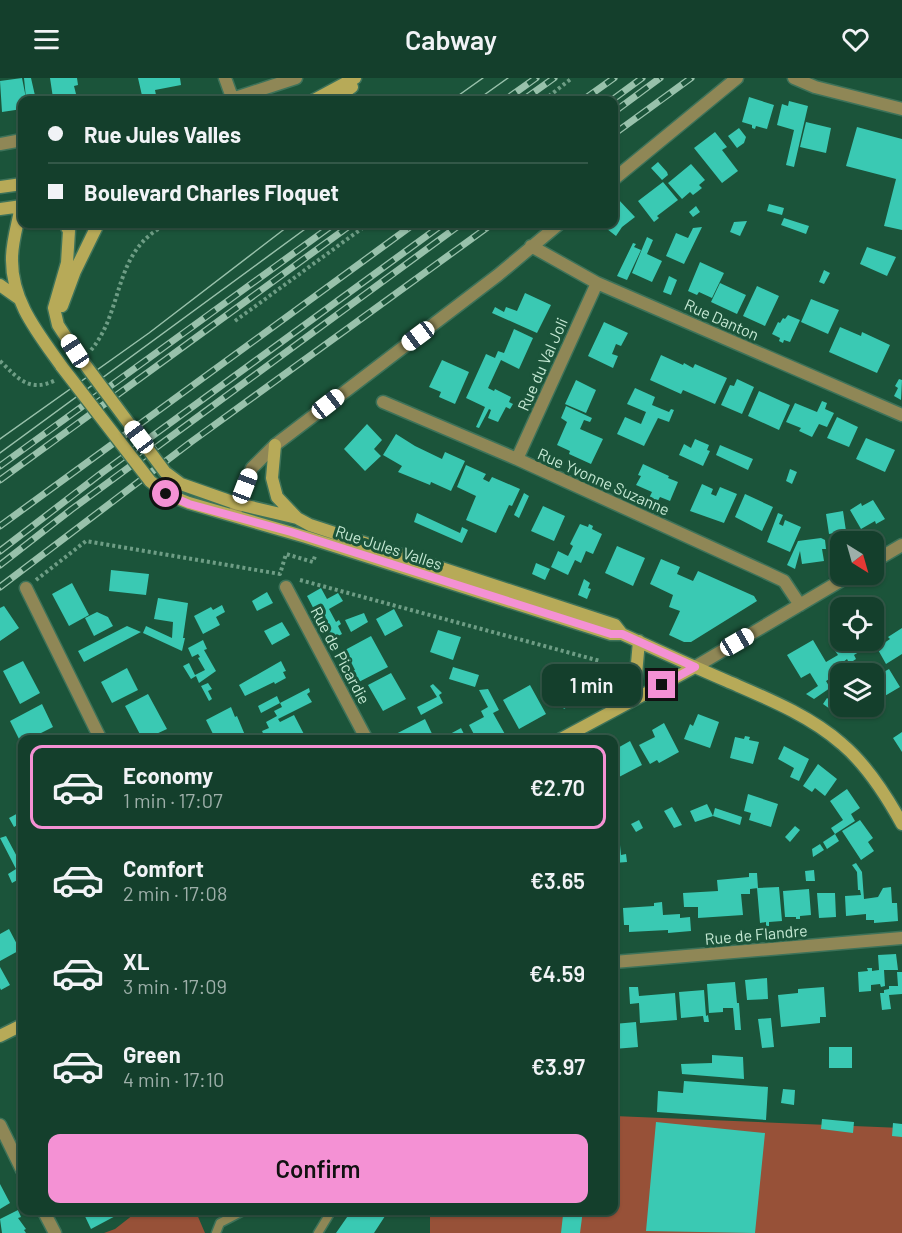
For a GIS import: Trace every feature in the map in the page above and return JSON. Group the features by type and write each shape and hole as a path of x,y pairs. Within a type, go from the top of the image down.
{"street":[{"path":"225,78 230,96"},
{"path":"243,96 296,78"},
{"path":"321,96 355,78"},
{"path":"339,96 363,78"},
{"path":"618,176 737,78"},
{"path":"794,78 815,87 902,109"},
{"path":"0,144 18,141"},
{"path":"0,187 18,185"},
{"path":"0,209 18,207"},
{"path":"18,226 12,256 18,298"},
{"path":"67,228 67,263 54,308 58,325 80,353"},
{"path":"58,325 75,271 96,228"},
{"path":"236,510 252,468 275,445 498,275 554,228"},
{"name":"Rue Danton","path":"531,246 597,283 902,416"},
{"name":"Rue du Val Joli","path":"517,459 597,283"},
{"path":"0,285 18,298"},
{"name":"Rue Jules Valles","path":"18,298 28,319 63,370 150,481 166,494 177,499 236,510 297,518 310,525 615,625 622,634"},
{"name":"Rue Jules Valles","path":"80,353 165,472 181,484 236,510 611,634 622,634 765,698 820,726 844,745 890,802 902,824"},
{"name":"Rue Yvonne Suzanne","path":"383,402 517,459 784,581 800,605"},
{"path":"275,445 272,478 277,497 297,518"},
{"path":"884,556 902,545"},
{"name":"Rue de Picardie","path":"289,582 365,735"},
{"path":"568,735 695,667 834,585"},
{"path":"26,588 99,735"},
{"path":"626,703 635,686 639,641"},
{"name":"Rue de Flandre","path":"618,962 902,938"},
{"path":"0,1036 18,1026"},
{"path":"0,1125 18,1162"},
{"path":"46,1215 55,1233"}],"lane":[{"path":"216,1233 220,1222 235,1215"},
{"path":"318,1233 329,1215"}],"path":[{"path":"549,96 572,78"},
{"path":"80,353 95,345 103,330 132,254 145,239 162,228"},
{"path":"235,321 363,228"},
{"path":"0,361 21,380 31,385 46,385 63,370"},
{"path":"26,588 86,541 280,574 289,582 600,661"},
{"path":"280,574 286,554 313,562 316,555"}],"shaded area":[{"path":"618,1116 902,1128 902,1233 430,1233 430,1215 618,1215"},
{"path":"133,1215 197,1215 205,1233 104,1233 115,1229"}],"building":[{"path":"22,78 26,96 18,96 18,110 2,112 0,81"},
{"path":"24,78 31,78 35,96 26,96"},
{"path":"50,78 77,78 78,85 74,86 76,94 53,96"},
{"path":"138,78 180,78 181,85 155,90 156,96 142,96"},
{"path":"749,97 774,105 767,129 756,126 755,129 752,125 742,122"},
{"path":"789,101 808,106 794,167 786,165 794,130 777,125 782,104 788,106"},
{"path":"806,122 831,128 826,153 800,147"},
{"path":"857,127 902,139 902,230 884,226 896,179 846,166"},
{"path":"739,128 746,137 744,143 737,148 728,136"},
{"path":"715,132 727,147 722,150 738,171 722,183 694,148"},
{"path":"658,162 668,175 662,180 651,168"},
{"path":"691,164 705,180 699,185 702,188 693,195 690,192 682,199 668,183"},
{"path":"663,182 678,200 657,216 659,218 654,222 638,201"},
{"path":"618,199 635,217 622,227 616,236 607,229 618,228"},
{"path":"769,204 784,208 782,215 767,211"},
{"path":"696,206 700,212 693,217 689,212"},
{"path":"784,218 809,226 806,234 781,225"},
{"path":"747,221 740,236 730,232 734,222"},
{"path":"702,227 684,264 666,256 676,233 688,238 693,228"},
{"path":"647,237 653,240 647,254 662,261 652,282 632,273"},
{"path":"633,243 636,244 634,247 641,250 627,280 617,276"},
{"path":"867,247 896,257 887,276 860,264"},
{"path":"700,262 724,273 712,298 699,292 697,295 688,291"},
{"path":"824,270 830,273 824,284 819,282"},
{"path":"669,276 677,280 671,295 663,292"},
{"path":"720,283 746,295 737,314 711,302"},
{"path":"757,286 779,296 765,326 743,316"},
{"path":"525,293 551,305 537,333 492,313 495,307 504,312 506,307 517,311"},
{"path":"811,299 839,310 828,334 801,322"},
{"path":"788,315 800,320 790,342 784,340 783,343 779,341 780,338 772,334 778,322 780,323"},
{"path":"604,322 628,333 621,346 616,344 612,354 618,356 613,368 588,356"},
{"path":"840,327 861,336 862,332 890,345 877,373 829,352"},
{"path":"514,329 533,338 519,369 501,360 488,388 511,397 509,402 513,404 510,409 506,407 498,422 488,418 491,410 489,409 479,428 476,427 485,407 466,398 486,354 495,358 498,351 504,353"},
{"path":"661,355 693,368 695,364 727,378 715,404 683,390 681,394 650,380"},
{"path":"442,360 469,372 455,404 439,397 441,392 429,387"},
{"path":"737,379 754,387 742,414 721,405 730,385 734,386"},
{"path":"899,379 902,380 901,400 894,396 898,388 895,386"},
{"path":"576,380 596,390 586,413 565,404"},
{"path":"635,388 655,397 652,405 669,412 671,409 674,410 669,422 658,418 644,446 617,434 625,417 641,424 646,412 627,404"},
{"path":"759,391 790,405 779,430 748,416"},
{"path":"822,401 827,403 825,409 834,413 827,427 819,424 812,437 799,431 801,428 786,422 795,403 817,412"},
{"path":"566,406 592,418 590,422 584,420 580,429 603,439 591,464 569,454 570,451 557,445 567,422 561,418"},
{"path":"837,417 858,427 849,447 827,438"},
{"path":"367,424 382,440 374,449 381,456 365,471 344,449"},
{"path":"396,434 442,459 445,452 465,461 451,491 398,472 402,466 383,455"},
{"path":"866,438 895,450 885,472 856,459"},
{"path":"695,439 709,445 707,450 710,451 703,466 679,455 684,444 691,448"},
{"path":"720,445 753,459 748,470 716,455"},
{"path":"643,464 678,482 670,501 660,497 655,506 647,502 652,492 636,485 641,476 638,475"},
{"path":"466,465 486,474 483,479 489,482 492,477 520,489 512,506 509,505 496,533 466,520 476,496 457,487"},
{"path":"790,469 797,472 792,484 786,481"},
{"path":"702,484 713,489 711,494 716,496 720,487 737,494 724,523 690,511"},
{"path":"524,493 529,496 519,518 514,515"},
{"path":"745,494 773,507 762,531 735,517"},
{"path":"873,500 885,519 876,524 875,521 861,529 850,510 861,503 862,506"},
{"path":"543,506 565,516 554,541 531,531"},
{"path":"843,511 846,531 830,531 829,534 826,514"},
{"path":"417,513 460,533 462,527 468,530 462,543 414,522"},
{"path":"778,513 783,515 779,524 783,526 785,520 801,527 790,552 767,542"},
{"path":"580,524 588,527 589,524 593,526 592,529 602,534 593,554 586,551 581,563 575,560 568,575 551,567 558,551 568,556 573,546 570,544"},
{"path":"821,538 825,540 826,549 822,549 824,561 802,564 800,551 795,569 787,565 798,541"},
{"path":"617,546 645,558 633,586 605,573"},
{"path":"661,559 680,567 677,574 693,581 698,571 754,596 757,601 691,642 684,642 669,635 680,611 669,607 673,595 650,584"},
{"path":"536,563 550,569 545,580 532,574"},
{"path":"111,570 149,574 146,595 109,591"},
{"path":"584,579 590,583 588,588 591,589 587,599 578,595"},
{"path":"72,583 89,615 69,626 52,594"},
{"path":"321,588 327,599 338,593 343,601 329,609 336,622 339,620 341,624 338,626 342,634 330,640 307,596"},
{"path":"267,592 273,603 257,611 252,601"},
{"path":"158,598 188,603 182,651 143,633 146,626 172,638 173,622 154,619"},
{"path":"222,605 225,612 216,617 220,625 203,634 194,616 211,607 213,610"},
{"path":"4,606 19,628 0,641 0,608"},
{"path":"394,609 403,626 385,636 376,619"},
{"path":"97,612 108,617 113,626 94,636 85,618"},
{"path":"364,613 368,622 351,632 345,620"},
{"path":"282,622 290,635 272,645 264,631"},
{"path":"127,626 141,632 84,662 78,651"},
{"path":"902,628 902,654 886,664 879,651 884,651 884,643 890,639 888,637"},
{"path":"438,630 461,637 453,660 430,652"},
{"path":"371,636 388,667 351,686 345,675 355,670 345,650"},
{"path":"203,640 207,649 204,650 216,671 199,683 196,676 191,679 183,666 189,663 195,675 205,670 198,654 192,657 188,648"},
{"path":"813,640 826,662 838,655 835,651 860,651 854,655 856,659 850,663 847,659 842,663 830,663 830,679 826,681 830,688 814,699 806,694 818,686 810,673 801,678 787,655"},
{"path":"23,661 40,693 20,704 3,671"},
{"path":"281,661 286,671 283,672 286,678 245,696 239,685"},
{"path":"453,667 479,675 475,687 449,679"},
{"path":"127,668 138,690 112,703 101,682"},
{"path":"889,669 900,687 884,696 884,672"},
{"path":"391,673 406,699 383,711 368,685"},
{"path":"569,675 577,686 572,689 579,699 564,709 560,703 554,707 544,692"},
{"path":"208,683 212,689 208,691 212,699 209,701 201,686"},
{"path":"433,684 442,693 439,695 443,703 421,715 417,707 437,697 430,686"},
{"path":"530,685 546,714 519,729 503,700"},
{"path":"309,688 310,692 307,694 312,702 278,719 280,722 294,715 304,735 264,735 262,731 269,728 266,722 277,716 274,711 282,707 280,703"},
{"path":"488,689 499,710 493,713 505,735 474,735 469,725 484,717 481,711 488,707 479,690"},
{"path":"148,694 167,729 154,735 140,735 125,706"},
{"path":"277,696 280,703 261,713 258,706"},
{"path":"827,698 830,700 830,709 823,704"},
{"path":"42,704 53,727 37,735 18,735 18,737 10,721"},
{"path":"231,707 245,735 214,735 206,720"},
{"path":"698,714 719,722 710,748 684,739 690,724 693,726"},
{"path":"425,719 433,735 394,735"},
{"path":"664,723 679,752 659,763 657,760 650,764 639,745 655,737 652,730"},
{"path":"461,728 464,735 448,735"},
{"path":"902,732 902,752 893,738"},
{"path":"745,736 750,737 749,740 759,742 753,764 730,758 735,737 744,739"},
{"path":"630,741 642,765 619,777 618,748"},
{"path":"784,746 809,759 799,781 790,777 794,768 778,759"},
{"path":"818,764 837,779 825,796 815,788 812,792 803,786"},
{"path":"847,789 860,808 851,814 855,821 835,834 831,828 843,820 830,801"},
{"path":"748,794 778,804 771,827 749,820 751,813 744,811"},
{"path":"707,804 713,816 695,822 690,811"},
{"path":"672,807 682,825 674,828 664,811"},
{"path":"715,808 742,817 740,825 713,816"},
{"path":"18,813 18,824 14,827 9,818"},
{"path":"639,820 643,828 636,832 631,824"},
{"path":"860,820 873,838 868,842 874,851 861,860 842,831"},
{"path":"795,826 800,830 790,842 785,837"},
{"path":"835,834 839,841 827,849 823,842"},
{"path":"6,836 18,858 18,868 16,869 0,838"},
{"path":"820,844 824,850 813,857 812,849"},
{"path":"620,845 621,855 626,854 627,862 618,863 618,846"},
{"path":"856,863 862,872 864,899 878,897 883,888 891,887 892,903 897,903 898,921 874,923 874,920 866,920 866,914 846,916 845,896 861,895 858,890 857,872 852,865"},
{"path":"16,869 18,880 12,883 8,874"},
{"path":"814,870 815,881 806,881 805,871"},
{"path":"749,873 757,873 758,888 750,889 750,894 741,894 743,915 698,918 698,907 684,907 683,893 718,891 717,880 749,877"},
{"path":"779,887 782,921 769,922 769,926 766,926 766,922 760,923 757,888"},
{"path":"809,889 811,915 800,916 800,919 785,917 783,891"},
{"path":"817,893 835,893 836,917 819,918"},
{"path":"662,902 663,915 680,914 680,918 690,917 691,931 629,932 629,925 624,925 623,908 654,906 654,903"},
{"path":"9,929 18,946 18,951 0,961 0,934"},
{"path":"896,954 898,970 884,970 885,986 871,985 871,991 859,992 858,972 868,971 867,968 872,968 872,971 879,970 878,955"},
{"path":"0,967 10,985 1,990 0,988"},
{"path":"897,972 902,972 902,994 889,995 891,1009 882,1010 880,993 884,993 889,986 898,986"},
{"path":"767,978 768,999 747,1000 745,980"},
{"path":"735,982 741,1030 735,1030 733,1008 723,1008 723,1012 709,1013 707,984"},
{"path":"629,987 638,987 639,996 675,993 677,1020 640,1023 639,1003 630,1004"},
{"path":"824,987 826,1017 820,1017 820,1023 781,1027 778,995 798,993 798,989"},
{"path":"704,990 706,1016 708,1015 709,1022 704,1022 703,1016 681,1018 679,992"},
{"path":"771,1018 774,1047 762,1048 758,1019"},
{"path":"636,1022 638,1047 618,1049 618,1024"},
{"path":"829,1047 852,1047 852,1068 829,1068"},
{"path":"712,1055 743,1057 744,1079 682,1074 681,1064 712,1063"},
{"path":"684,1081 768,1087 766,1120 657,1112 658,1091 683,1093"},
{"path":"783,1089 795,1090 794,1105 781,1103"},
{"path":"822,1119 854,1122 853,1133 821,1129"},
{"path":"656,1122 765,1133 755,1233 646,1231"},
{"path":"893,1123 902,1124 902,1137 892,1136"},
{"path":"0,1184 10,1203 0,1209"},
{"path":"18,1210 18,1215 21,1217 18,1218 26,1229 24,1230 26,1233 2,1233 0,1219"},
{"path":"84,1215 117,1215 91,1229"},
{"path":"349,1215 386,1215 374,1233 336,1233"},
{"path":"563,1215 582,1215 580,1233 561,1233"}],"tram line":[{"path":"458,96 483,78"},
{"path":"483,96 508,78"},
{"path":"0,439 149,333 286,228"},
{"path":"0,453 307,228"}],"railway":[{"path":"511,96 536,78"},
{"path":"529,96 554,78"},
{"path":"589,96 614,78"},
{"path":"617,96 642,78"},
{"path":"618,109 660,78"},
{"path":"618,131 691,78"},
{"path":"0,466 328,228"},
{"path":"0,480 346,228"},
{"path":"0,526 409,228"},
{"path":"0,551 103,472 438,228"},
{"path":"0,565 72,509 456,228"},
{"path":"0,587 191,442 486,228"}],"route":[{"path":"166,494 189,504 291,532 385,564 611,634 622,634 695,667 662,685"}]}
